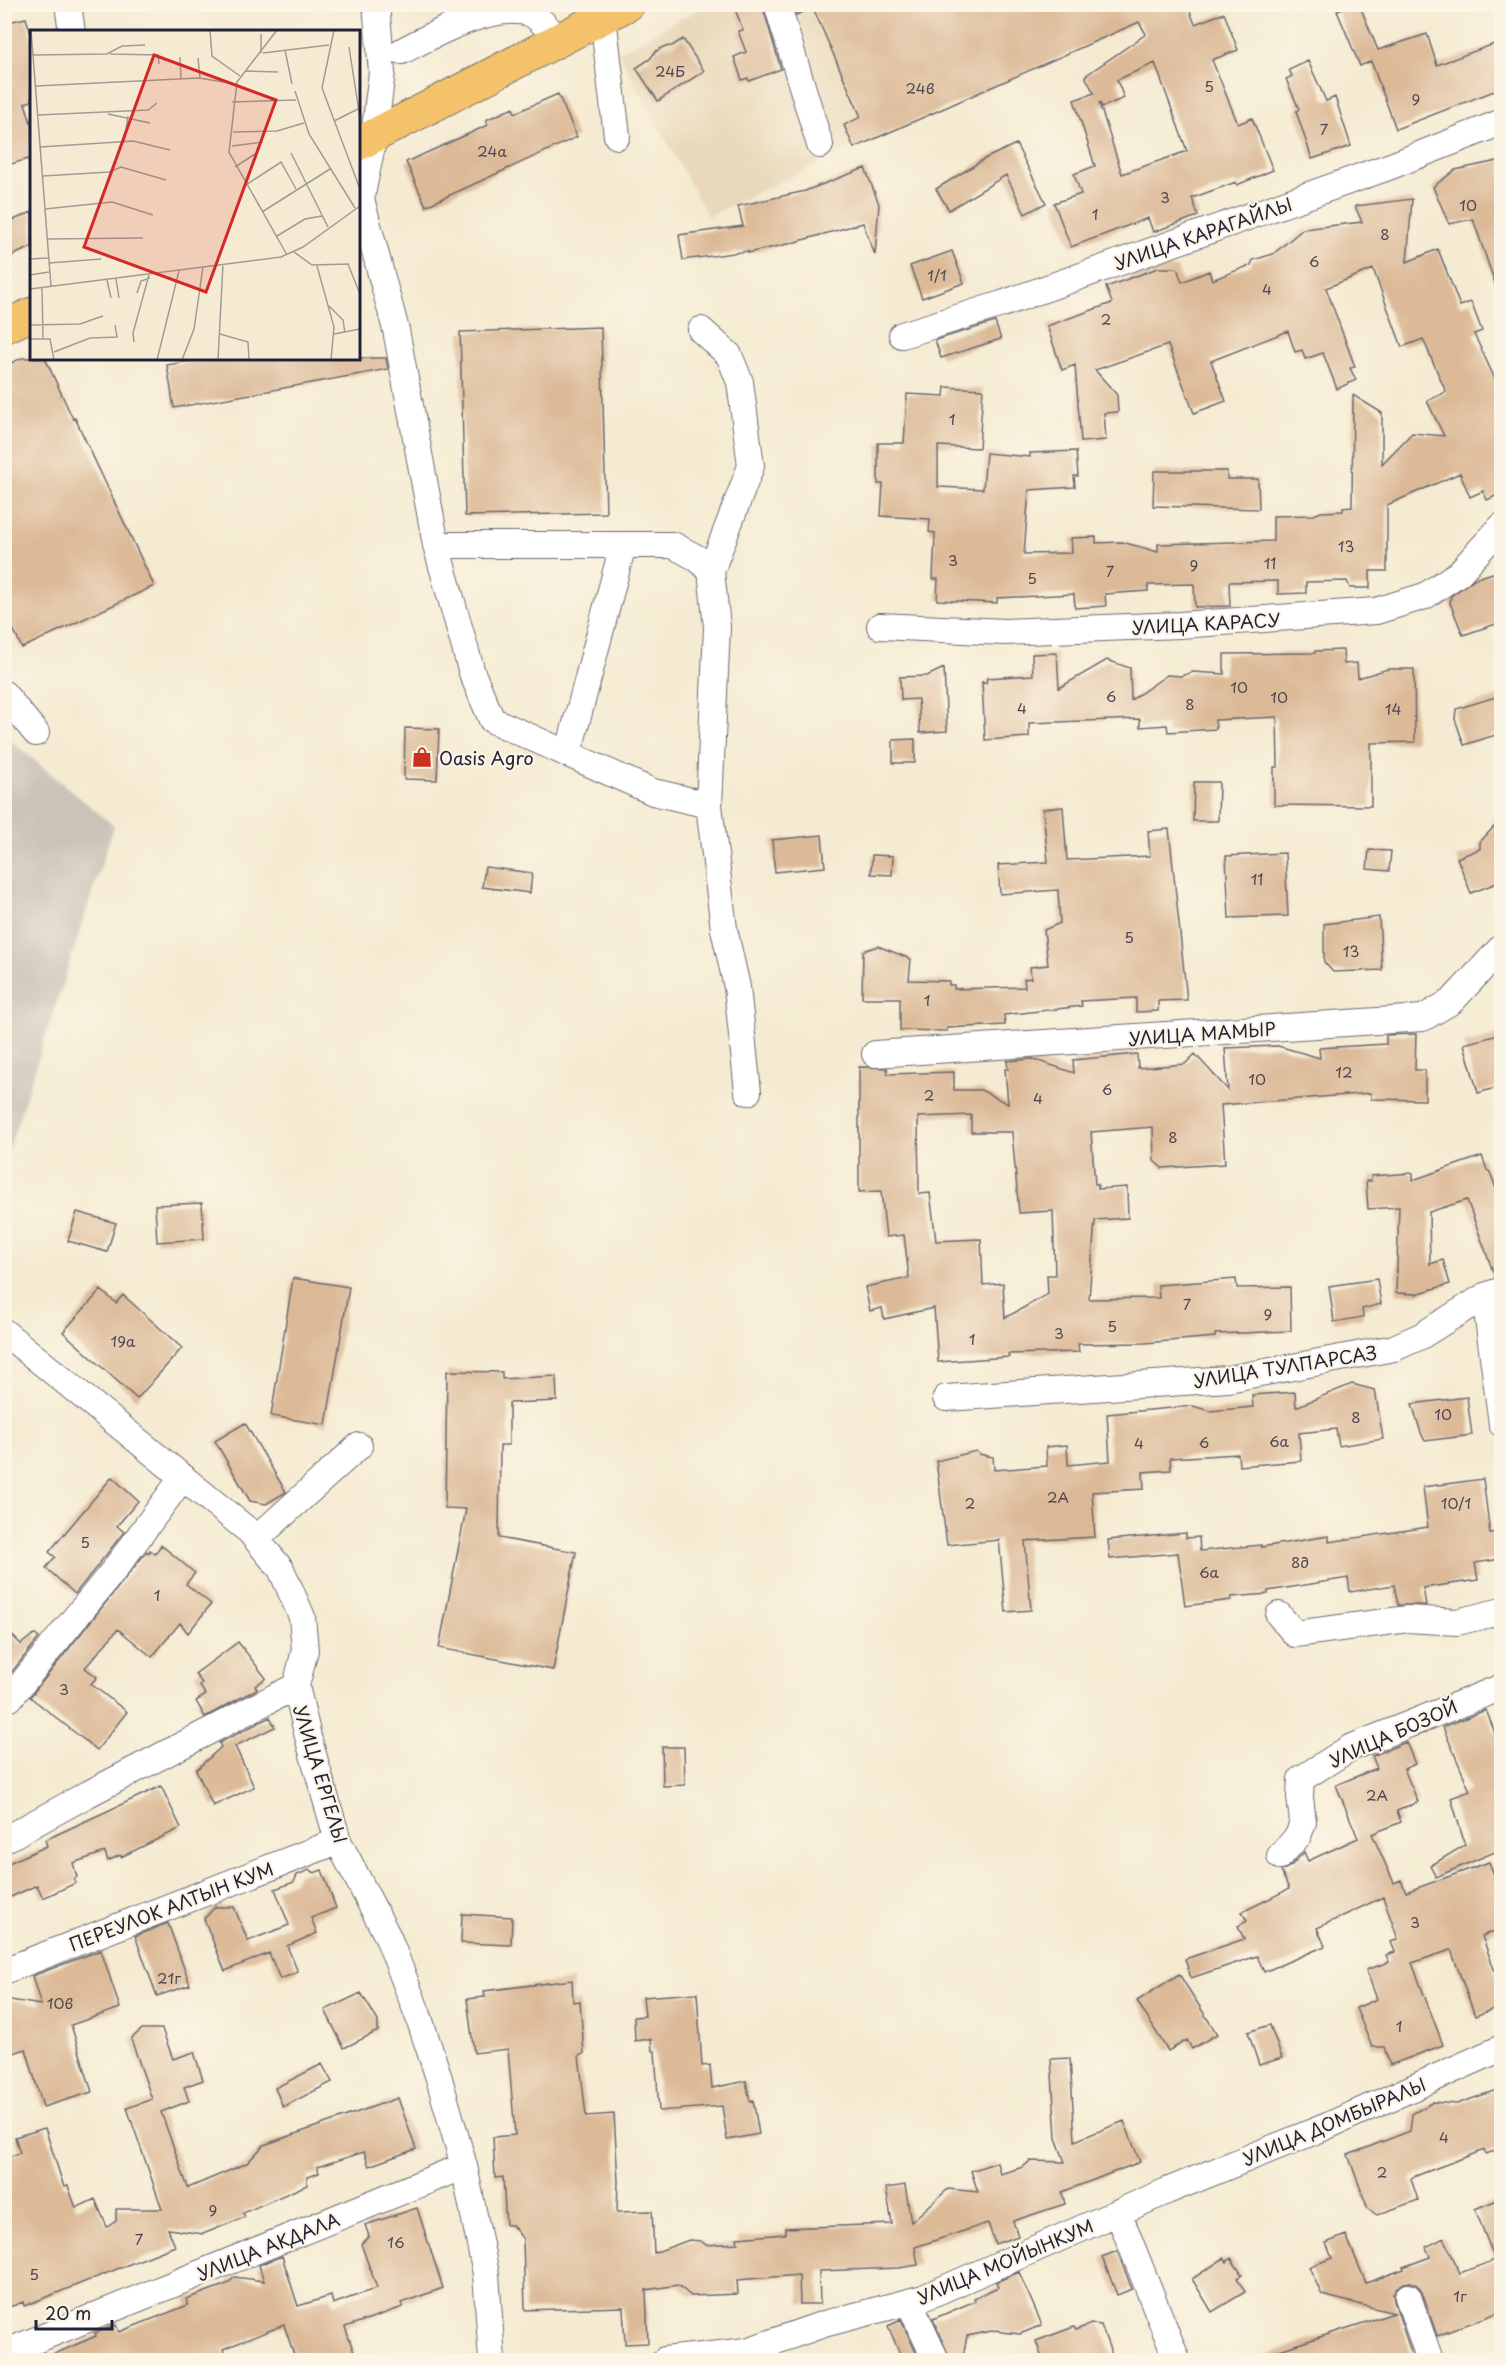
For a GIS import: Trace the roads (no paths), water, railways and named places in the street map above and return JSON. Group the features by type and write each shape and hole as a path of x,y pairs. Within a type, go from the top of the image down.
{"main road":[{"path":"366,140 615,11"},
{"path":"4,327 30,315"}],"street":[{"path":"68,4 72,30"},
{"path":"376,4 382,72 366,140 362,199 396,330 436,545 472,673 492,720 653,792 708,806"},
{"path":"777,4 820,145"},
{"path":"402,51 476,14 506,7 534,14 559,40"},
{"path":"615,11 617,136"},
{"name":"УЛИЦА КАРАГАЙЛЫ","path":"902,335 1002,304 1391,166 1502,122"},
{"path":"701,330 729,355 740,382 751,466 711,571 717,627 708,806 724,929 737,987 748,1092"},
{"name":"УЛИЦА КАРАСУ","path":"880,626 1017,631 1180,626 1376,611 1425,596 1459,573 1502,526"},
{"path":"436,545 673,545 697,558 711,571"},
{"path":"568,754 623,545"},
{"path":"4,694 36,733"},
{"name":"УЛИЦА МАМЫР","path":"875,1054 1423,1018 1452,1001 1502,948"},
{"path":"1493,1293 1502,1424"},
{"name":"УЛИЦА ТУЛПАРСАЗ","path":"946,1398 1228,1379 1394,1348 1421,1336 1493,1293"},
{"name":"УЛИЦА ЕРГЕЛЫ","path":"4,1332 250,1532 281,1569 302,1617 305,1650 296,1686 338,1841 388,1937 418,2015 464,2166 486,2274 492,2361"},
{"path":"256,1539 359,1446"},
{"path":"10,1698 114,1570 183,1476"},
{"path":"1279,1615 1295,1634 1408,1619 1456,1622 1502,1611"},
{"path":"4,1840 87,1794 296,1686"},
{"name":"УЛИЦА БОЗОЙ","path":"1280,1856 1298,1836 1304,1822 1300,1797 1301,1779 1350,1748 1502,1687"},
{"name":"ПЕРЕУЛОК АЛТЫН КУМ","path":"4,1971 338,1841"},
{"name":"УЛИЦА ДОМБЫРАЛЫ","path":"1167,2191 1325,2127 1502,2048"},
{"name":"УЛИЦА АКДАЛА","path":"4,2353 464,2166"},
{"name":"УЛИЦА МОЙЫНКУМ","path":"665,2361 747,2351 824,2324 923,2298 1167,2191"},
{"path":"1118,2212 1177,2361"},
{"path":"1408,2297 1430,2361"},
{"path":"909,2302 936,2361"}],"place":[{"name":"Oasis Agro","path":"422,757"}]}
